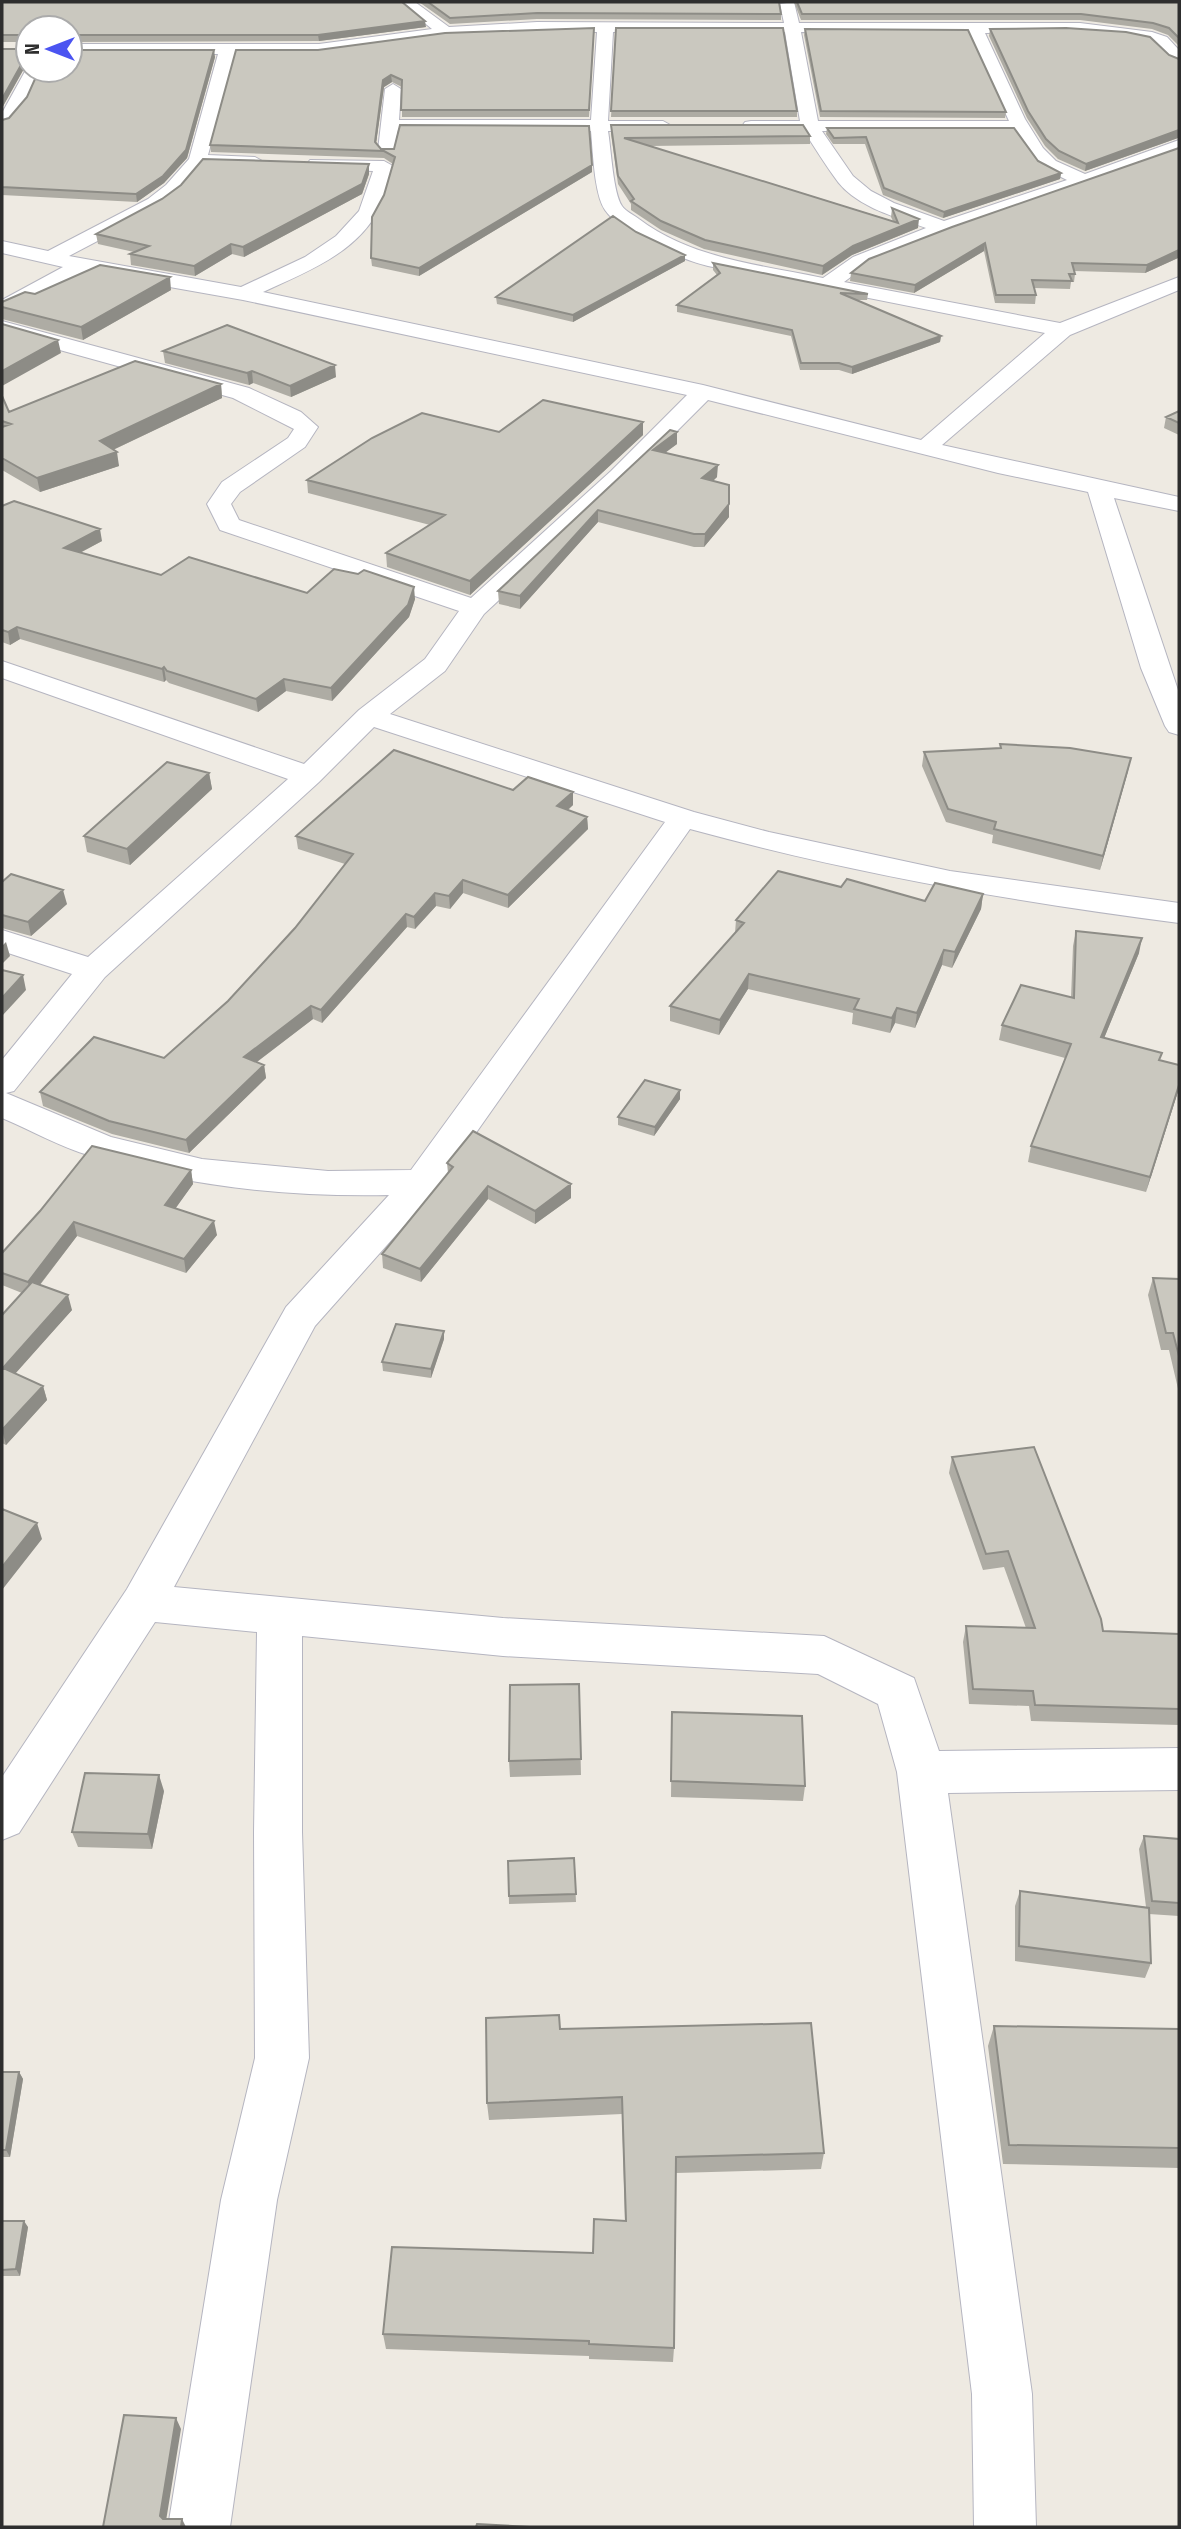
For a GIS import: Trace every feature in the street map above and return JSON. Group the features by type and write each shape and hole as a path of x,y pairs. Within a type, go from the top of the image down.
{"street":[{"path":"405,2 446,32"},
{"path":"787,2 794,28 810,127 846,180 864,195 943,228"},
{"path":"84,49 319,49 446,32 537,27 975,28 1126,31 1161,40 1179,60"},
{"path":"975,28 1022,126 1046,162 1084,180"},
{"path":"606,29 599,126 605,176 614,208 648,235 671,247 708,260 1062,330"},
{"path":"50,258 155,203 173,189 198,160 228,48"},
{"path":"2,121 11,114 25,84"},
{"path":"243,294 333,250 357,228 370,210 384,166 391,125 393,89"},
{"path":"391,125 678,126"},
{"path":"731,126 1022,126"},
{"path":"827,285 860,261 943,228 1170,151 1179,145"},
{"path":"198,160 384,166"},
{"path":"2,247 82,265 243,294 703,392 1099,489 1179,504"},
{"path":"2,308 82,265"},
{"path":"926,447 1062,330 1179,283"},
{"path":"2,327 241,393 293,417 306,427 297,442 231,487 219,504 229,524 475,608"},
{"path":"2,1083 93,970 309,776 369,716 435,665 475,608 618,476 703,392"},
{"path":"1099,489 1155,668 1179,726"},
{"path":"2,669 309,776"},
{"path":"369,716 683,818 765,840 950,880 1179,913"},
{"path":"2,1818 143,1602 300,1317 422,1182 683,818"},
{"path":"2,940 93,970"},
{"path":"2,1104 101,1147 202,1171 328,1184 422,1182"},
{"path":"143,1602 503,1637 824,1655 898,1692 921,1772 1002,2394 1005,2527"},
{"path":"199,2527 249,2200 282,2058 278,1832 280,1616"},
{"path":"921,1772 1179,1769"}],"building":[{"path":"2,2 402,2 425,21 318,35 84,35 84,14 14,14 14,35 2,35"},
{"path":"428,2 779,2 781,14 537,13 450,18"},
{"path":"797,2 1179,2 1179,38 1169,28 1153,23 1081,14 802,14"},
{"path":"594,28 589,110 401,110 402,80 391,75 383,80 375,142 381,149 394,149 400,125 589,126 592,165 419,268 371,258 372,217 384,195 395,157 384,151 210,145 236,50 318,50 445,33"},
{"path":"616,28 783,28 797,111 611,111"},
{"path":"1066,28 1126,32 1150,37 1169,55 1179,59 1179,130 1086,164 1059,151 1046,139 1028,111 990,29"},
{"path":"805,29 968,30 1006,112 821,111"},
{"path":"2,49 14,49 14,78 2,99"},
{"path":"84,50 214,50 186,150 163,176 136,194 2,187 2,120 9,118 27,97 33,84 84,84"},
{"path":"611,125 803,125 810,136 624,138 898,223 892,208 919,219 853,246 823,266 705,240 661,221 631,201 634,199 618,176"},
{"path":"827,128 1014,128 1038,161 1061,173 944,212 884,188 866,137 834,138"},
{"path":"1179,148 1179,250 1147,265 1072,263 1075,274 1069,274 1072,281 1032,280 1036,295 996,295 985,243 915,285 851,273 869,259 952,227"},
{"path":"203,159 369,164 362,184 243,247 231,244 194,266 130,254 149,246 96,234 162,199 181,185"},
{"path":"613,216 636,232 685,255 573,315 496,297"},
{"path":"713,263 868,294 840,293 941,336 852,367 839,363 801,363 792,330 677,305 720,273"},
{"path":"100,265 170,277 81,327 2,307 2,302 25,292 35,294"},
{"path":"2,324 58,340 2,371"},
{"path":"227,325 335,365 290,386 252,371 247,373 163,351"},
{"path":"135,361 221,384 100,441 117,452 37,478 2,458 2,427 11,424 2,421 2,396 9,412"},
{"path":"543,400 643,422 470,581 386,553 445,515 307,480 372,438 422,413 499,432"},
{"path":"1179,411 1179,423 1166,417"},
{"path":"670,430 677,432 653,450 718,465 702,478 729,485 729,504 705,534 694,534 598,510 520,596 498,591"},
{"path":"14,501 100,529 64,548 161,575 189,557 307,593 334,569 358,574 364,570 414,587 408,605 331,688 284,679 256,699 167,671 164,667 162,669 17,627 8,632 2,630 2,506"},
{"path":"1000,744 1070,748 1131,758 1103,856 994,829 996,822 948,809 924,752 1001,748"},
{"path":"394,750 513,790 528,777 573,792 557,806 587,817 508,895 463,880 449,896 435,893 414,917 406,914 321,1010 311,1006 244,1057 264,1065 186,1140 109,1121 40,1092 94,1037 164,1058 228,1001 295,928 353,854 296,836"},
{"path":"167,762 209,773 127,849 84,836"},
{"path":"778,871 841,887 847,879 925,901 935,883 983,894 955,952 944,950 917,1013 897,1008 892,1018 854,1009 859,999 749,974 720,1020 670,1006 744,923 736,920"},
{"path":"11,874 63,890 28,922 2,915 2,882"},
{"path":"1076,931 1142,938 1101,1037 1162,1053 1159,1060 1179,1065 1179,1085 1150,1177 1031,1146 1071,1044 1002,1025 1021,985 1074,998"},
{"path":"2,970 23,975 2,998"},
{"path":"645,1080 680,1090 655,1127 618,1117"},
{"path":"473,1131 571,1184 535,1211 488,1186 420,1269 382,1254 453,1167 447,1163"},
{"path":"92,1146 191,1170 165,1205 214,1221 184,1259 74,1222 28,1282 2,1273 2,1253"},
{"path":"1153,1278 1179,1279 1179,1356 1173,1333 1166,1333"},
{"path":"32,1282 68,1295 3,1368 43,1386 2,1430 2,1315"},
{"path":"396,1324 444,1331 431,1369 382,1362"},
{"path":"1034,1447 1101,1619 1103,1631 1179,1634 1179,1709 1035,1705 1033,1691 973,1689 966,1626 1035,1628 1008,1551 986,1554 952,1457"},
{"path":"2,1509 37,1523 2,1567"},
{"path":"579,1684 581,1759 509,1761 510,1685"},
{"path":"672,1712 802,1716 805,1786 671,1781"},
{"path":"85,1773 159,1775 148,1834 72,1832"},
{"path":"1144,1836 1179,1839 1179,1903 1152,1901"},
{"path":"574,1858 576,1894 509,1896 508,1861"},
{"path":"1020,1891 1149,1908 1151,1963 1019,1946"},
{"path":"559,2015 560,2029 811,2023 824,2153 676,2157 674,2348 589,2344 589,2341 383,2334 392,2247 593,2253 594,2219 626,2221 622,2097 487,2103 486,2018"},
{"path":"994,2026 1179,2029 1179,2148 1009,2145"},
{"path":"2,2072 19,2072 6,2150 2,2150"},
{"path":"2,2221 24,2221 16,2269 2,2270"},
{"path":"124,2415 176,2418 160,2516 163,2519 182,2519 181,2527 103,2527"},
{"path":"477,2524 530,2527 476,2527"}]}
